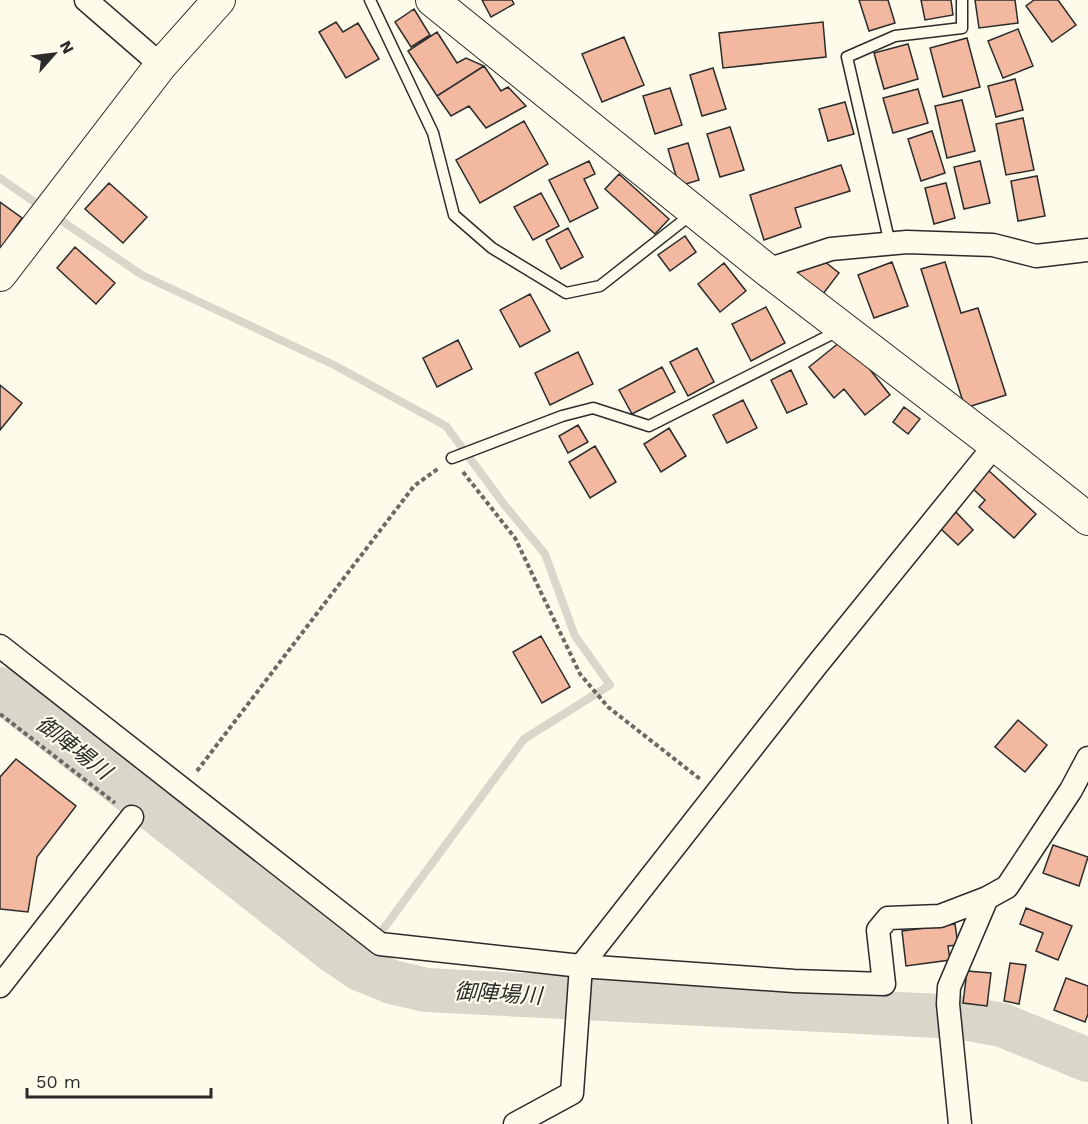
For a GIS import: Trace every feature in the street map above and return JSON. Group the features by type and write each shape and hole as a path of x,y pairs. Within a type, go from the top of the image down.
{"street":[{"path":"86,0 161,65"},
{"path":"0,275 161,65 219,0"},
{"path":"432,0 767,270 1088,519"},
{"path":"767,270 831,249 907,242 993,245 1036,256 1088,250"},
{"path":"515,1124 572,1093 581,971 823,657 995,445"},
{"path":"0,646 380,944 581,971 884,984 878,930 888,918 940,916 987,898 1007,887 1071,790 1088,758"},
{"path":"0,985 132,817"},
{"path":"960,1124 948,1004 949,987 987,898"}],"lane":[{"path":"370,0 433,133 454,215 492,248 566,293 600,286 695,212"},
{"path":"890,244 847,57 895,36 962,28 962,0"},
{"path":"452,459 562,416 593,408 649,426 844,328"}],"path":[{"path":"183,790 414,486 452,459 515,538 580,674 608,707 717,792"},
{"path":"0,714 132,817"}],"building":[{"path":"482,0 512,0 514,4 491,17"},
{"path":"859,0 888,0 895,23 869,31"},
{"path":"921,0 951,0 953,15 925,20"},
{"path":"975,0 1015,0 1018,23 979,28"},
{"path":"1034,0 1058,0 1076,25 1052,42 1026,6"},
{"path":"414,9 430,35 411,47 395,22"},
{"path":"336,22 343,32 358,23 379,59 346,78 319,32"},
{"path":"823,22 826,57 723,68 719,33"},
{"path":"1018,29 1033,66 1003,78 988,41"},
{"path":"437,32 457,63 466,58 484,66 437,96 408,51"},
{"path":"624,37 644,85 602,102 582,54"},
{"path":"967,38 980,87 943,97 930,48"},
{"path":"908,44 918,79 884,89 874,53"},
{"path":"484,66 501,91 508,87 526,106 486,128 469,106 451,116 437,96"},
{"path":"713,68 726,109 702,116 690,75"},
{"path":"1015,79 1023,110 996,117 988,86"},
{"path":"670,88 682,125 655,134 643,96"},
{"path":"918,89 928,123 893,133 883,98"},
{"path":"962,100 975,151 947,158 935,106"},
{"path":"845,102 854,134 828,141 819,109"},
{"path":"1023,118 1034,170 1006,175 996,124"},
{"path":"524,121 548,164 480,203 456,160"},
{"path":"730,127 744,170 720,177 707,134"},
{"path":"932,131 945,173 921,181 908,139"},
{"path":"688,143 699,180 679,186 668,149"},
{"path":"589,161 595,174 584,179 598,208 570,222 549,180"},
{"path":"980,161 990,203 964,209 954,167"},
{"path":"841,165 850,191 795,208 801,227 764,240 750,195"},
{"path":"619,174 669,219 655,234 605,189"},
{"path":"1037,176 1045,216 1018,221 1011,181"},
{"path":"109,183 147,217 123,243 85,209"},
{"path":"946,183 955,218 934,224 925,188"},
{"path":"541,193 559,226 533,240 514,207"},
{"path":"0,202 22,218 0,249"},
{"path":"568,228 583,257 561,269 546,240"},
{"path":"685,236 696,252 670,271 658,255"},
{"path":"75,247 115,283 96,304 57,268"},
{"path":"824,261 839,273 823,294 792,271"},
{"path":"892,262 908,306 874,318 858,275"},
{"path":"945,262 961,313 978,308 1006,395 965,408 921,269"},
{"path":"724,263 746,291 720,312 698,284"},
{"path":"530,294 550,331 520,347 500,310"},
{"path":"766,307 785,343 751,361 732,324"},
{"path":"845,338 890,395 865,415 844,389 834,398 809,367"},
{"path":"458,340 472,369 437,387 423,358"},
{"path":"697,348 714,382 688,396 670,362"},
{"path":"578,352 593,384 550,405 535,373"},
{"path":"662,367 675,392 632,414 619,390"},
{"path":"791,370 807,404 787,413 771,380"},
{"path":"0,385 22,403 0,430"},
{"path":"743,400 757,428 727,443 713,415"},
{"path":"904,407 920,419 908,434 893,422"},
{"path":"578,425 588,442 568,453 559,436"},
{"path":"669,428 686,456 661,472 644,444"},
{"path":"595,446 616,482 590,498 569,462"},
{"path":"988,470 1036,514 1014,538 979,507 985,500 972,488"},
{"path":"956,512 973,530 958,545 940,528"},
{"path":"541,636 570,687 542,703 513,652"},
{"path":"1018,720 1047,745 1025,772 995,747"},
{"path":"16,759 76,806 37,857 28,912 0,909 0,777"},
{"path":"1053,845 1088,857 1079,886 1043,873"},
{"path":"1026,908 1072,926 1058,960 1036,951 1043,933 1020,924"},
{"path":"955,924 958,945 948,946 950,960 906,966 902,931"},
{"path":"1010,963 1026,965 1019,1004 1004,1001"},
{"path":"967,971 991,973 987,1006 963,1003"},
{"path":"1066,978 1088,986 1088,1014 1085,1022 1054,1010"}],"waterway":[{"path":"0,178 43,208"},
{"path":"53,215 142,275 334,365 446,426 503,503 545,554 575,636 610,685 524,739 384,928"},
{"name":"御陣場川","path":"0,689 332,950 360,969 392,982 426,990 958,1017 1002,1025 1088,1060"},
{"path":"360,969 369,954"}]}
